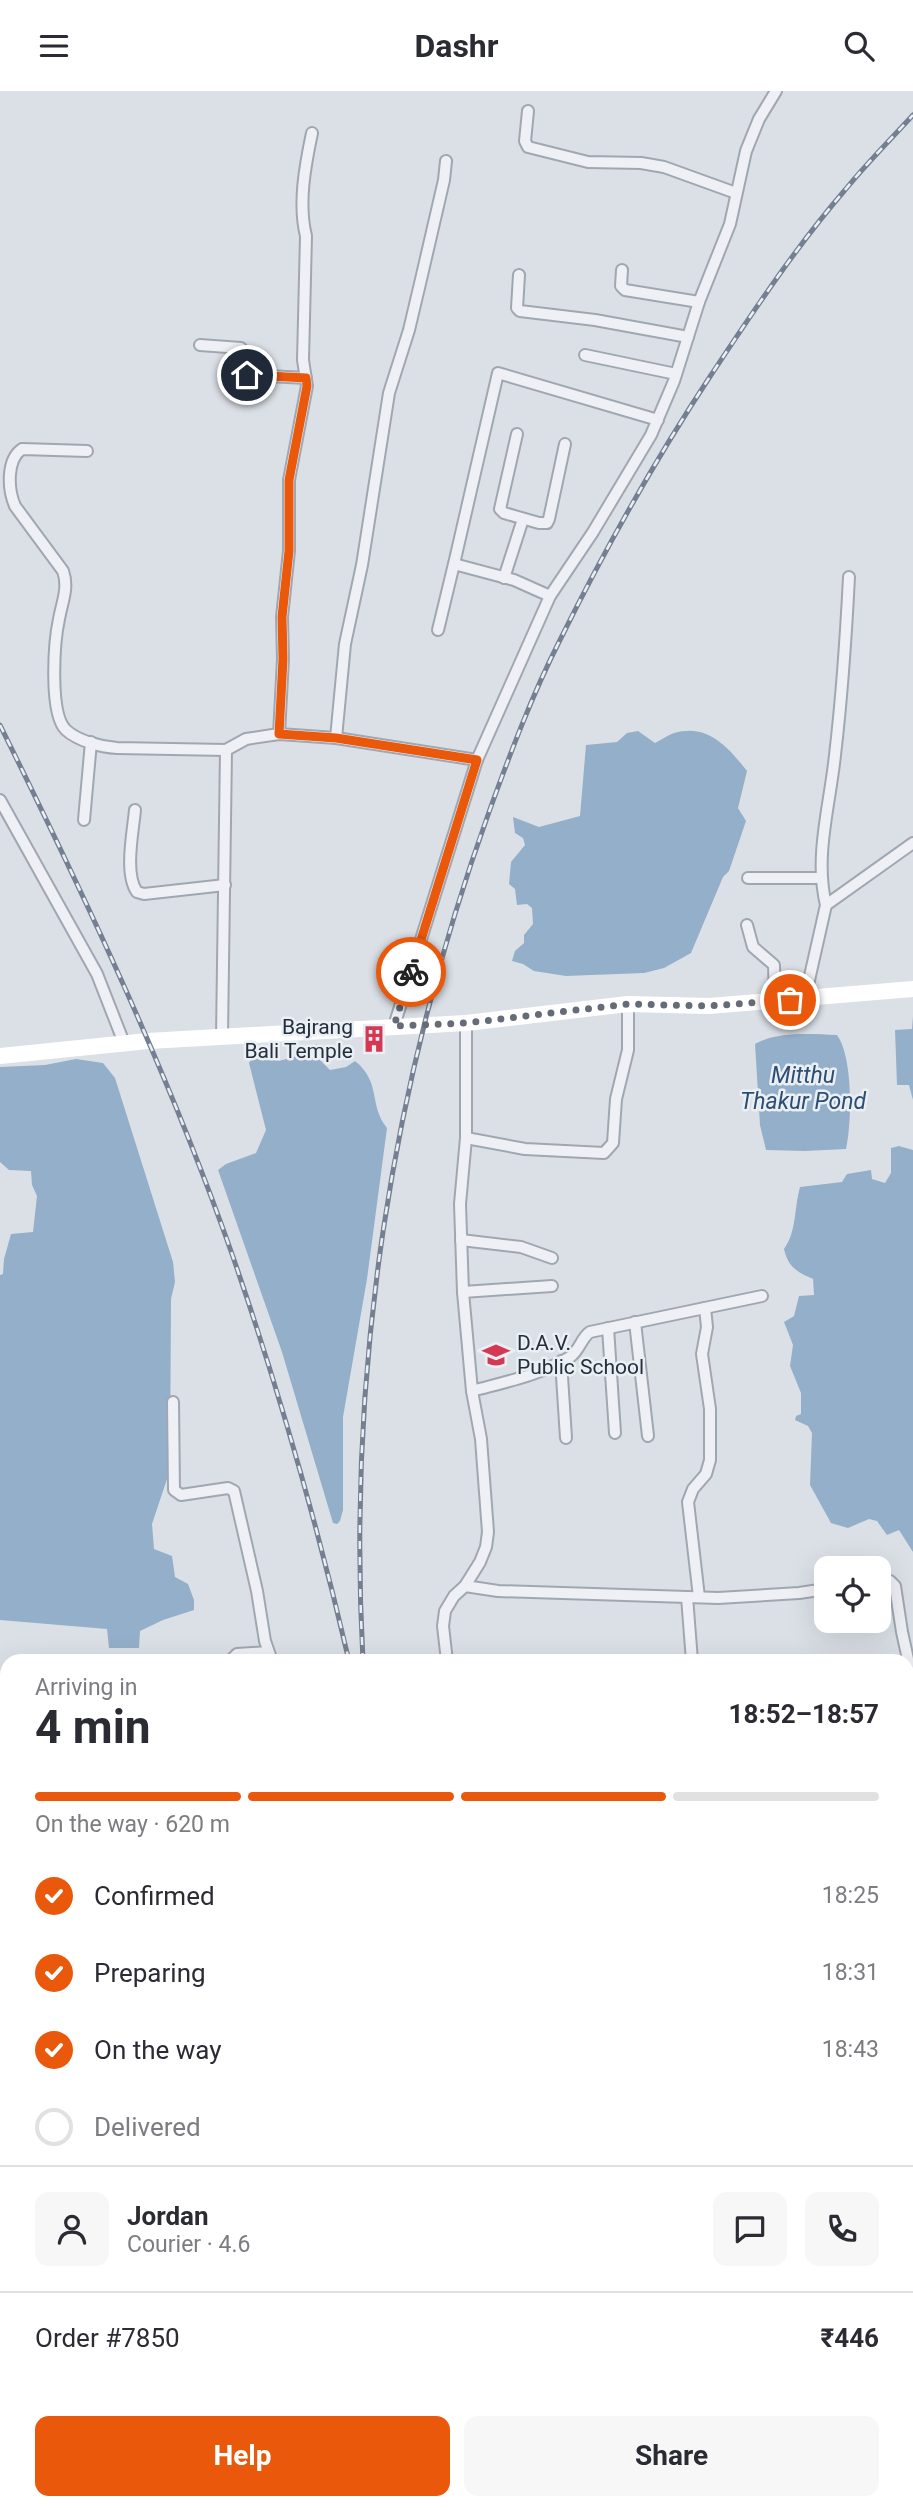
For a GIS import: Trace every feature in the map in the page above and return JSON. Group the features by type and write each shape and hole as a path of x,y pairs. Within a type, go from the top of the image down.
{"main road":[{"path":"0,1056 222,1036 466,1023 628,1004 709,1006 913,989"}],"street":[{"path":"394,1026 477,760 550,596 641,453 658,420 699,302 730,224 751,136 776,91"},
{"path":"528,111 525,141 528,148 588,162 640,163 664,167 736,193"},
{"path":"279,734 282,617 289,551 289,480 306,391 303,365 306,236 301,221 312,133"},
{"path":"336,738 345,644 362,565 389,393 409,330 444,180 446,161"},
{"path":"622,270 623,289 699,302"},
{"path":"519,275 517,308 520,311 595,320 688,337"},
{"path":"200,345 241,348 244,353 245,373 248,375 306,378"},
{"path":"585,355 676,374"},
{"path":"438,630 498,373 658,420"},
{"path":"517,434 500,507 502,512 539,523 548,521 565,444"},
{"path":"87,451 22,449 15,456 9,479 15,506 63,571 66,579 56,632 57,713 66,730 91,742 117,748 226,750 246,739 279,734 336,738 477,760"},
{"path":"504,578 523,519"},
{"path":"453,564 504,578 550,596"},
{"path":"805,998 826,905 821,878 821,856 842,690 849,577"},
{"path":"84,820 91,742"},
{"path":"222,1036 226,750"},
{"path":"0,800 97,974 124,1043"},
{"path":"135,810 131,866 132,884 137,892 144,894 225,885"},
{"path":"826,905 913,843"},
{"path":"748,878 821,878"},
{"path":"747,925 753,947 774,965 775,1001"},
{"path":"466,1138 525,1149 604,1153 613,1143 616,1099 628,1050 628,1004"},
{"path":"446,1654 443,1626 445,1611 480,1562 488,1532 481,1439 472,1391 463,1292 460,1204 466,1138 466,1023"},
{"path":"461,1240 521,1247 552,1258"},
{"path":"463,1292 552,1286"},
{"path":"472,1391 517,1379 561,1361 577,1351 586,1335 762,1296"},
{"path":"692,1654 693,1597 688,1503 693,1489 706,1474 710,1460 710,1409 702,1354 707,1327 705,1308"},
{"path":"635,1322 648,1436"},
{"path":"608,1328 615,1433"},
{"path":"561,1361 566,1439"},
{"path":"173,1402 174,1490 181,1495 228,1488 234,1491 270,1654"},
{"path":"891,1582 895,1586 907,1654"},
{"path":"465,1585 498,1591 693,1597 746,1597 814,1590"}],"water":[{"path":"638,731 655,743 672,734 697,731 725,746 747,771 738,808 746,821 729,871 723,877 691,953 664,968 644,973 566,976 534,971 512,961 515,951 524,943 524,935 533,924 532,908 527,904 517,905 515,889 509,884 511,862 525,845 523,838 515,833 513,817 539,827 580,816 586,745 617,742 627,733"},
{"path":"913,1016 913,1100 909,1085 897,1085 895,1030 912,1029"},
{"name":"Mitthu Thakur Pond","path":"784,1035 837,1035 846,1058 848,1074 850,1107 846,1149 766,1150 760,1125 755,1044"},
{"path":"317,1044 318,1058 330,1070 346,1067 355,1061 363,1069 369,1077 378,1111 387,1128 367,1279 343,1417 343,1510 337,1524 333,1523 282,1352 218,1170 226,1164 256,1153 266,1130 249,1063 257,1049 271,1053 279,1061 304,1054"},
{"path":"76,1059 103,1063 115,1078 173,1262 175,1282 171,1299 170,1470 152,1524 154,1549 172,1556 175,1577 188,1584 194,1600 194,1610 140,1631 139,1648 109,1648 107,1629 0,1620 0,1275 3,1274 11,1234 33,1232 37,1196 32,1185 31,1171 9,1170 0,1162 0,1067 45,1065"},
{"path":"899,1146 913,1150 913,1552 899,1530 887,1535 877,1521 869,1519 848,1528 831,1523 810,1485 812,1433 808,1426 795,1420 796,1416 801,1414 801,1393 790,1366 793,1345 784,1322 794,1316 799,1296 814,1295 813,1279 794,1268 784,1249 793,1227 800,1187 842,1182 847,1174 871,1170 872,1179 885,1183 891,1173 891,1148"}],"railway":[{"path":"363,1654 360,1553 362,1445 370,1337 383,1230 402,1124 426,1019 455,915 489,812 550,661 613,539 670,439 792,257 853,180 913,115"},
{"path":"0,725 124,986 207,1186 281,1405 324,1558 347,1654"}],"way so far":[{"path":"411,972 394,1026 466,1023 628,1004 709,1006 790,1000"}],"place":[{"name":"Bajrang Bali Temple","path":"374,1039"},
{"name":"D.A.V. Public School","path":"496,1355"}],"route":[{"path":"247,375 306,378 307,386 289,480 289,551 282,617 279,734 336,738 477,760 411,972"}]}
